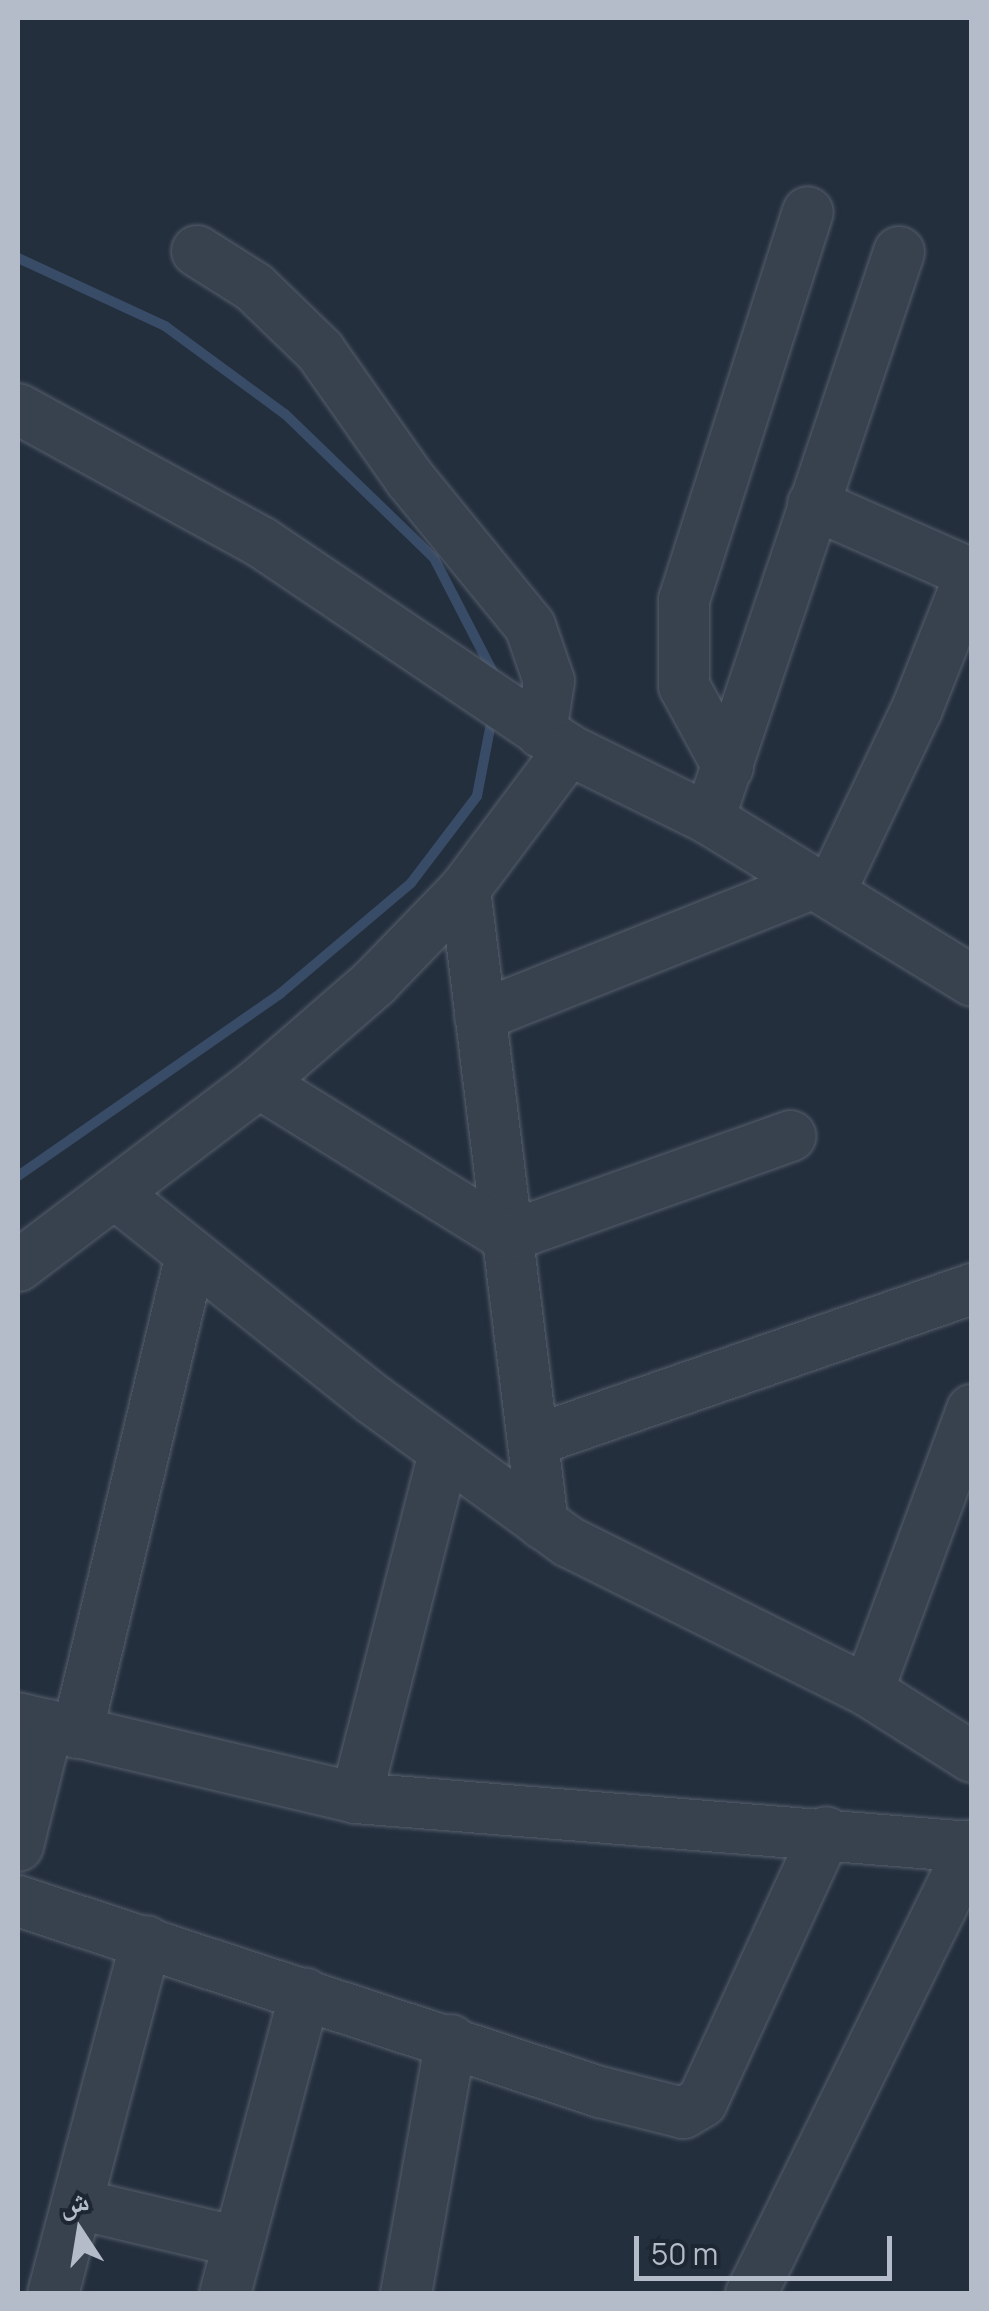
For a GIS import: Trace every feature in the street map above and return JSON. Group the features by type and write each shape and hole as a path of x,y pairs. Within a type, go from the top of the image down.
{"street":[{"path":"728,767 684,686 684,600 808,212"},
{"path":"18,1266 117,1195 260,1083 374,982 465,889 555,741 549,680 530,626 410,480 320,351 254,287 196,251"},
{"path":"709,819 899,252"},
{"path":"18,409 261,542 555,741 709,819 972,981"},
{"path":"480,1016 822,888 917,710 971,572 813,504"},
{"path":"465,889 543,1524"},
{"path":"260,1083 508,1237"},
{"path":"508,1237 791,1136"},
{"path":"117,1195 444,1452 543,1524 868,1691 972,1757"},
{"path":"18,1846 47,1725 192,1256"},
{"path":"532,1441 972,1289"},
{"path":"868,1691 972,1410"},
{"path":"356,1798 444,1452"},
{"path":"47,1725 356,1798 971,1846 751,2294"},
{"path":"18,1902 451,2040 600,2092 692,2111 826,1832"},
{"path":"53,2294 146,1941"},
{"path":"225,2294 304,1993"},
{"path":"406,2294 451,2040"},
{"path":"78,2204 240,2242"}],"waterway":[{"path":"18,258 165,326 285,414 434,558 498,682"},
{"path":"18,1176 281,993 411,883 477,796 492,718"}]}
